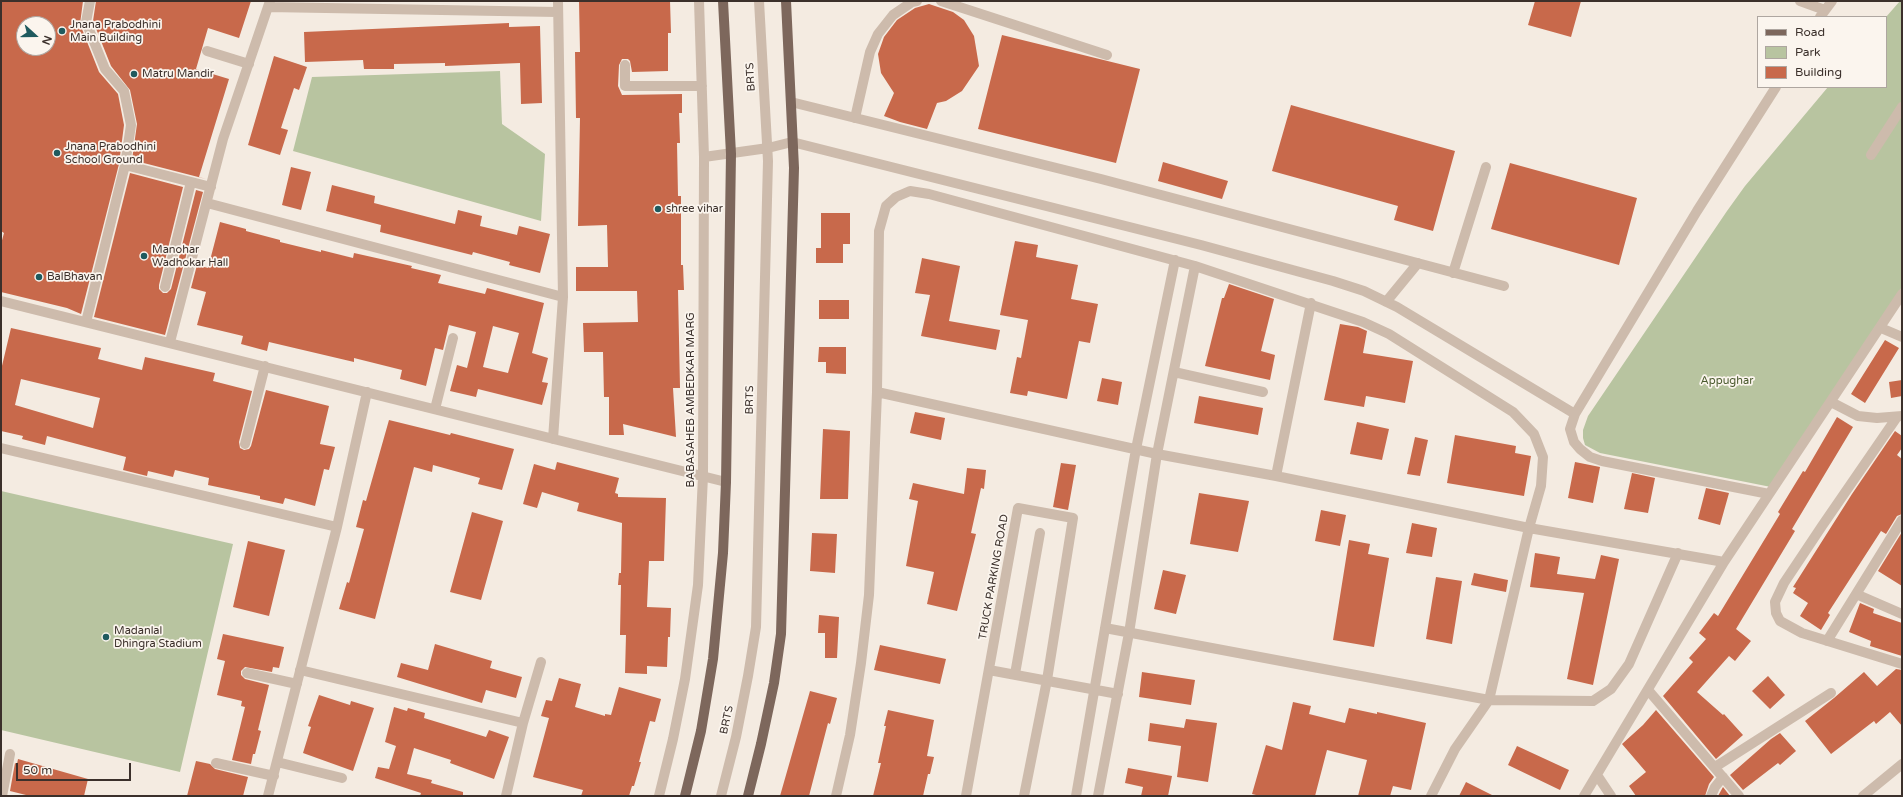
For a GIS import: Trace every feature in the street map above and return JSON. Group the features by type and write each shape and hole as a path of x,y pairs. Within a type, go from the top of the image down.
{"main road":[{"path":"685,796 701,731 713,659 723,560 726,482 731,154 723,1"},
{"path":"748,796 774,683 781,634 794,168 786,1"}],"street":[{"path":"86,322 125,165 131,125 124,91 106,69 86,22 90,1"},
{"path":"553,439 563,297 558,1"},
{"name":"BABASAHEB AMBEDKAR MARG","path":"659,796 673,740 693,628 698,585 703,476 704,157 699,1"},
{"name":"BRTS","path":"721,796 736,737 756,627 768,148 759,1"},
{"path":"855,118 870,52 878,34 893,15 912,2 918,1"},
{"path":"946,1 1107,56"},
{"path":"1800,1 1822,13 1832,1"},
{"path":"170,342 223,140 269,4 557,12"},
{"path":"207,50 249,64"},
{"path":"625,66 625,86 702,86"},
{"path":"1769,494 1602,461 1590,457 1580,449 1574,442 1570,429 1575,414 1697,210 1775,88"},
{"path":"791,102 1101,179 1504,286"},
{"path":"1871,155 1902,107"},
{"path":"704,157 768,148 792,142 1201,245 1333,281 1364,291 1386,302 1575,414"},
{"path":"125,165 211,187"},
{"path":"1453,273 1486,167"},
{"path":"165,287 191,182"},
{"path":"836,796 850,735 861,663 869,595 877,392 879,231 886,206 896,197 910,191 929,194 1175,260 1311,303 1363,322 1389,334 1513,412 1534,434 1543,457 1541,486 1529,528 1489,700 1455,749 1432,796"},
{"path":"207,203 563,297"},
{"path":"1076,796 1136,449 1175,260"},
{"path":"1386,302 1418,263"},
{"path":"1098,796 1130,633 1157,454 1195,266"},
{"path":"1584,796 1724,562 1830,402 1882,328 1902,294"},
{"path":"1,301 170,342 553,439 626,455 726,482"},
{"path":"1276,476 1311,303"},
{"path":"1882,328 1902,337"},
{"path":"435,409 453,338"},
{"path":"246,444 265,366"},
{"path":"1174,372 1263,392"},
{"path":"268,796 337,527 367,392"},
{"path":"877,392 1157,454 1276,476 1529,528 1724,562"},
{"path":"1830,402 1858,416 1877,418 1900,416"},
{"path":"1900,416 1822,526 1784,583 1775,602 1776,613 1780,621 1802,633 1902,664"},
{"path":"1,448 337,527"},
{"name":"TRUCK PARKING ROAD","path":"966,796 1018,508 1073,518 1047,680 1024,796"},
{"path":"1827,641 1902,520"},
{"path":"1015,674 1040,533"},
{"path":"1105,628 1489,700 1593,701 1611,689 1629,664 1678,553"},
{"path":"1856,594 1902,614"},
{"path":"506,796 523,723 541,662"},
{"path":"300,670 523,723"},
{"path":"989,670 1118,694"},
{"path":"247,673 297,684"},
{"path":"1648,690 1739,796"},
{"path":"1715,767 1831,693"},
{"path":"2,796 10,754"},
{"path":"277,762 342,778"},
{"path":"216,763 274,776"},
{"path":"1864,796 1902,764"},
{"path":"1597,775 1611,796"},
{"path":"1712,796 1715,787 1723,777"}],"green space":[{"name":"Appughar","path":"1900,1 1902,1 1902,287 1771,487 1600,453 1585,445 1583,430 1588,416 1727,211 1745,186 1827,88 1887,88 1887,16"},
{"path":"500,71 502,124 545,154 541,221 293,151 312,77"},
{"name":"Madanlal Dhingra Stadium","path":"1,491 233,544 180,772 1,730"}],"building":[{"name":"Jnana Prabodhini School Ground","path":"1,1 83,1 80,24 99,72 118,94 124,125 119,164 81,314 67,308 1,292 1,244 4,233 1,231"},
{"path":"96,1 251,1 239,38 208,28 196,69 229,79 199,177 206,179 132,160 137,124 130,90 111,66 93,21"},
{"path":"579,1 670,1 671,33 668,33 668,71 632,72 630,61 628,59 622,59 619,65 618,86 622,95 682,94 682,113 679,113 680,143 677,143 678,196 681,196 681,265 683,265 684,290 678,290 680,388 673,388 676,437 623,424 624,435 609,435 609,397 604,397 603,352 584,352 583,323 638,322 637,291 576,291 576,267 608,267 607,225 578,226 580,118 576,118 575,52 580,52"},
{"path":"1535,1 1581,1 1571,37 1528,25"},
{"path":"929,4 953,12 964,20 974,36 979,66 962,91 946,101 937,103 927,129 884,116 894,93 881,73 878,54 884,37 897,20 915,8"},
{"path":"509,23 509,27 540,26 542,103 521,104 520,63 445,66 445,63 394,64 394,69 364,69 363,60 305,62 304,32"},
{"path":"1002,35 1140,69 1116,163 978,129"},
{"path":"274,56 307,67 299,90 294,88 281,128 288,130 280,155 248,145"},
{"path":"1291,105 1455,151 1433,231 1394,220 1398,206 1272,171"},
{"path":"1163,162 1228,181 1222,199 1158,181"},
{"path":"1510,163 1637,198 1619,265 1491,229"},
{"path":"291,167 311,172 301,210 282,205"},
{"path":"130,173 183,187 159,285 159,289 163,293 167,293 171,289 196,190 203,192 165,335 94,317"},
{"path":"332,185 375,196 374,203 455,224 458,210 482,216 480,226 517,235 519,226 550,234 540,273 509,265 510,262 473,252 472,255 380,232 381,225 326,211"},
{"path":"821,213 850,213 850,244 843,244 843,263 816,263 816,248 821,248"},
{"path":"220,222 280,240 280,242 321,252 321,250 353,258 354,253 412,266 411,268 441,275 438,283 485,294 487,288 544,303 532,353 548,358 542,382 548,383 542,405 478,389 476,397 450,391 457,365 467,368 476,332 449,325 443,350 435,348 426,386 400,379 402,370 354,358 354,362 269,342 267,351 241,344 243,336 197,325 206,292 191,288 197,265 208,268","holes":["493,326 519,333 508,373 483,367"]},
{"path":"1015,241 1038,245 1036,257 1078,265 1071,299 1098,304 1090,343 1079,341 1067,399 1028,391 1027,396 1010,393 1017,357 1021,358 1028,320 1000,315"},
{"path":"922,258 960,266 949,321 1000,330 996,350 921,336 930,295 915,293"},
{"path":"1229,284 1274,299 1261,351 1275,355 1270,380 1205,366 1222,298 1224,298"},
{"path":"819,300 849,300 849,319 819,319"},
{"path":"1340,324 1358,327 1367,331 1363,353 1413,361 1405,403 1366,396 1364,407 1324,400"},
{"path":"11,328 101,348 98,359 142,370 145,357 215,373 213,381 252,391 239,442 240,448 244,450 249,449 251,446 266,390 329,406 320,444 335,447 329,470 324,469 315,506 285,498 283,504 260,499 260,496 208,485 209,478 175,470 173,477 148,471 147,476 123,470 126,457 47,436 45,445 22,439 23,436 1,431 1,370","holes":["21,379 100,398 93,428 15,405"]},
{"path":"1885,340 1899,348 1865,403 1851,394"},
{"path":"819,347 846,347 846,374 826,373 826,362 818,362"},
{"path":"1102,378 1122,382 1118,405 1097,401"},
{"path":"1902,380 1902,396 1891,398 1889,382"},
{"path":"1199,396 1263,408 1258,435 1194,423"},
{"path":"915,412 945,418 941,440 910,433"},
{"path":"1837,417 1853,427 1792,529 1795,531 1736,629 1751,641 1735,661 1729,656 1697,692 1723,715 1724,714 1743,735 1716,759 1663,696 1693,662 1689,658 1706,639 1699,633 1714,613 1718,616 1780,514 1778,512 1803,471 1805,472"},
{"path":"389,420 450,435 451,433 514,449 502,490 478,484 480,478 433,465 432,472 414,467 375,619 339,609 347,582 349,583 364,529 356,527 363,500 366,501"},
{"path":"1357,422 1389,429 1382,460 1350,454"},
{"path":"823,429 850,431 848,499 820,499"},
{"path":"1895,431 1902,436 1902,448 1897,455 1902,459 1902,514 1897,516 1886,534 1881,531 1828,613 1830,615 1821,630 1800,616 1808,603 1793,593 1796,588 1793,587 1852,494"},
{"path":"1455,435 1516,446 1515,453 1531,456 1524,496 1447,483"},
{"path":"1415,437 1428,440 1420,476 1407,474"},
{"path":"557,462 619,478 615,493 618,494 618,497 666,498 664,561 649,561 647,607 671,608 667,667 647,666 647,674 625,673 626,635 620,635 621,585 618,585 619,573 621,573 622,523 577,511 579,503 542,492 537,508 523,504 534,464 555,470"},
{"path":"1575,462 1600,467 1593,503 1568,498"},
{"path":"1061,463 1076,465 1068,510 1053,507"},
{"path":"967,468 986,470 984,489 981,488 971,533 976,534 957,611 927,604 934,572 906,566 918,501 909,499 913,483 964,494"},
{"path":"1632,473 1655,478 1648,513 1624,509"},
{"path":"1706,488 1729,493 1720,525 1698,519"},
{"path":"1199,493 1249,501 1238,552 1190,544"},
{"path":"1321,510 1346,515 1340,546 1315,541"},
{"path":"472,512 503,521 481,600 450,592"},
{"path":"1412,523 1437,528 1432,557 1406,553"},
{"path":"1902,532 1902,586 1878,571"},
{"path":"812,533 837,534 835,573 810,571"},
{"path":"1349,540 1370,544 1368,554 1389,558 1374,647 1333,640"},
{"path":"248,541 285,550 269,616 233,607"},
{"path":"1535,553 1560,557 1557,574 1595,579 1601,555 1619,559 1593,685 1567,679 1584,593 1530,587"},
{"path":"1163,570 1186,575 1176,614 1154,609"},
{"path":"1474,573 1508,580 1506,592 1471,585"},
{"path":"1436,577 1462,581 1452,644 1426,639"},
{"path":"1860,603 1874,609 1873,613 1902,623 1902,656 1870,646 1871,641 1849,632"},
{"path":"819,615 839,617 837,658 825,658 825,633 818,633"},
{"path":"223,634 284,647 279,668 273,667 272,672 245,667 241,671 241,675 245,679 269,685 258,730 261,731 251,764 232,760 245,707 241,706 242,701 217,695 225,661 217,659"},
{"path":"435,644 492,661 490,668 522,677 516,698 486,690 482,703 397,677 401,663 428,670"},
{"path":"880,645 946,659 940,684 874,670"},
{"path":"1896,669 1902,670 1902,726 1890,712 1876,724 1874,721 1831,754 1805,721 1864,672 1877,686"},
{"path":"1142,672 1195,680 1191,705 1139,697"},
{"path":"1768,676 1785,695 1770,709 1752,691"},
{"path":"559,678 581,684 575,707 605,716 605,714 611,715 619,687 661,699 655,722 650,721 639,762 641,762 634,786 632,786 629,796 581,796 583,790 533,777 549,718 541,716 546,700 552,701"},
{"path":"810,691 837,698 830,724 828,723 809,796 780,796"},
{"path":"319,695 350,705 351,701 374,708 353,771 303,753 311,727 308,726"},
{"path":"1293,702 1311,706 1309,714 1345,723 1349,708 1377,714 1377,712 1426,723 1411,790 1393,786 1390,796 1358,796 1367,760 1327,750 1315,796 1260,796 1252,794 1266,745 1282,750"},
{"path":"394,707 407,711 408,708 425,713 424,718 486,737 489,730 509,737 494,779 450,763 451,760 414,748 407,774 432,780 431,783 463,792 463,796 420,796 421,793 375,778 378,767 389,769 396,746 385,742"},
{"path":"888,710 934,720 927,756 934,757 923,796 873,796 881,763 878,763"},
{"path":"1656,710 1714,777 1709,784 1705,796 1636,796 1629,786 1646,772 1622,744 1643,725"},
{"path":"1186,719 1217,723 1208,782 1177,777 1181,746 1148,741 1150,723 1184,728"},
{"path":"1780,733 1796,751 1780,765 1778,763 1743,790 1730,775"},
{"path":"1517,746 1569,770 1560,790 1508,765"},
{"path":"18,759 88,779 84,796 30,796 10,791 15,763 17,764"},
{"path":"196,761 210,764 215,769 248,777 243,796 187,796"},
{"path":"1128,768 1172,776 1168,796 1141,796 1143,787 1125,783"},
{"path":"1466,782 1494,796 1459,796"},
{"path":"1723,787 1730,796 1718,796"}],"place":[{"name":"Jnana Prabodhini Main Building","path":"62,31"},
{"name":"Matru Mandir","path":"134,74"},
{"name":"Jnana Prabodhini School Ground","path":"57,153"},
{"name":"shree vihar","path":"658,209"},
{"name":"Manohar Wadhokar Hall","path":"144,256"},
{"name":"BalBhavan","path":"39,277"},
{"name":"Madanlal Dhingra Stadium","path":"106,637"}]}
